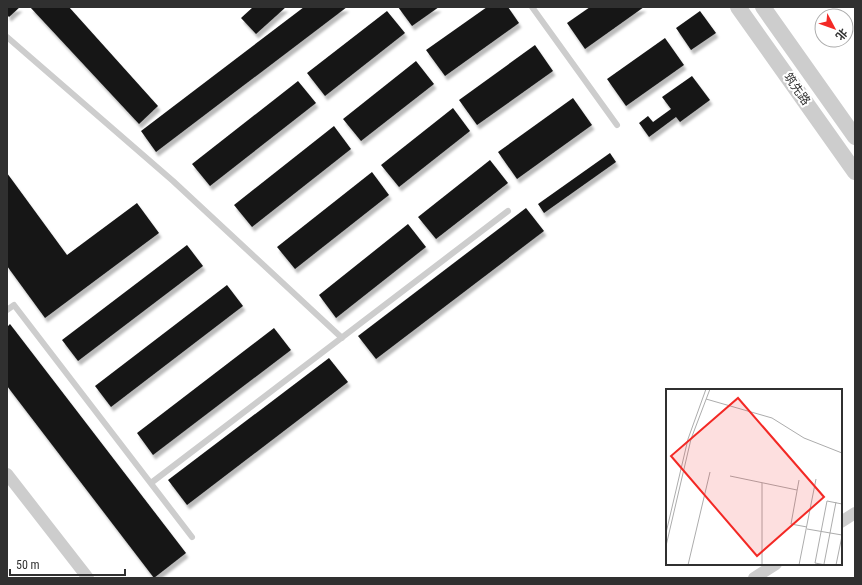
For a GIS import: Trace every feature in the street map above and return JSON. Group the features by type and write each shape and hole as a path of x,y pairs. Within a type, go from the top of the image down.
{"street":[{"name":"筑先路","path":"738,7 855,172"},
{"name":"筑先路","path":"763,7 855,137"},
{"path":"7,474 88,578"},
{"path":"842,521 855,513"},
{"path":"754,578 774,565"}],"lane":[{"path":"532,7 617,124"},
{"path":"7,37 173,181 342,338"},
{"path":"151,484 508,211"},
{"path":"7,310 14,305 192,537"}],"building":[{"path":"7,7 20,7 9,17 7,15"},
{"path":"30,7 69,7 158,106 139,124"},
{"path":"253,7 286,7 256,34 241,18"},
{"path":"304,7 347,7 156,152 141,131"},
{"path":"398,7 439,7 412,26"},
{"path":"487,7 508,7 519,23 445,76 426,50"},
{"path":"590,7 644,7 585,49 567,23"},
{"path":"387,11 405,33 325,96 307,73"},
{"path":"700,11 716,33 691,50 676,28"},
{"path":"665,38 684,65 626,106 607,79"},
{"path":"535,45 553,71 477,125 459,100"},
{"path":"416,61 434,84 361,141 343,119"},
{"path":"692,76 710,100 680,122 676,117 649,137 639,123 648,116 653,122 671,109 662,97"},
{"path":"298,81 316,103 210,186 192,164"},
{"path":"573,98 592,125 517,179 498,152"},
{"path":"453,108 470,131 399,187 381,165"},
{"path":"334,126 351,149 252,227 234,205"},
{"path":"610,153 616,162 544,213 538,204"},
{"path":"490,160 508,183 436,239 418,217"},
{"path":"372,172 389,195 295,269 277,247"},
{"path":"7,173 67,255 137,203 159,233 45,318 7,266"},
{"path":"526,208 544,231 376,359 358,336"},
{"path":"408,224 426,247 336,318 319,295"},
{"path":"187,245 203,266 78,361 62,340"},
{"path":"227,285 243,306 111,407 95,386"},
{"path":"10,324 186,553 154,578 7,386 7,327"},
{"path":"274,328 291,350 153,455 137,433"},
{"path":"329,358 348,382 187,505 168,480"}]}
